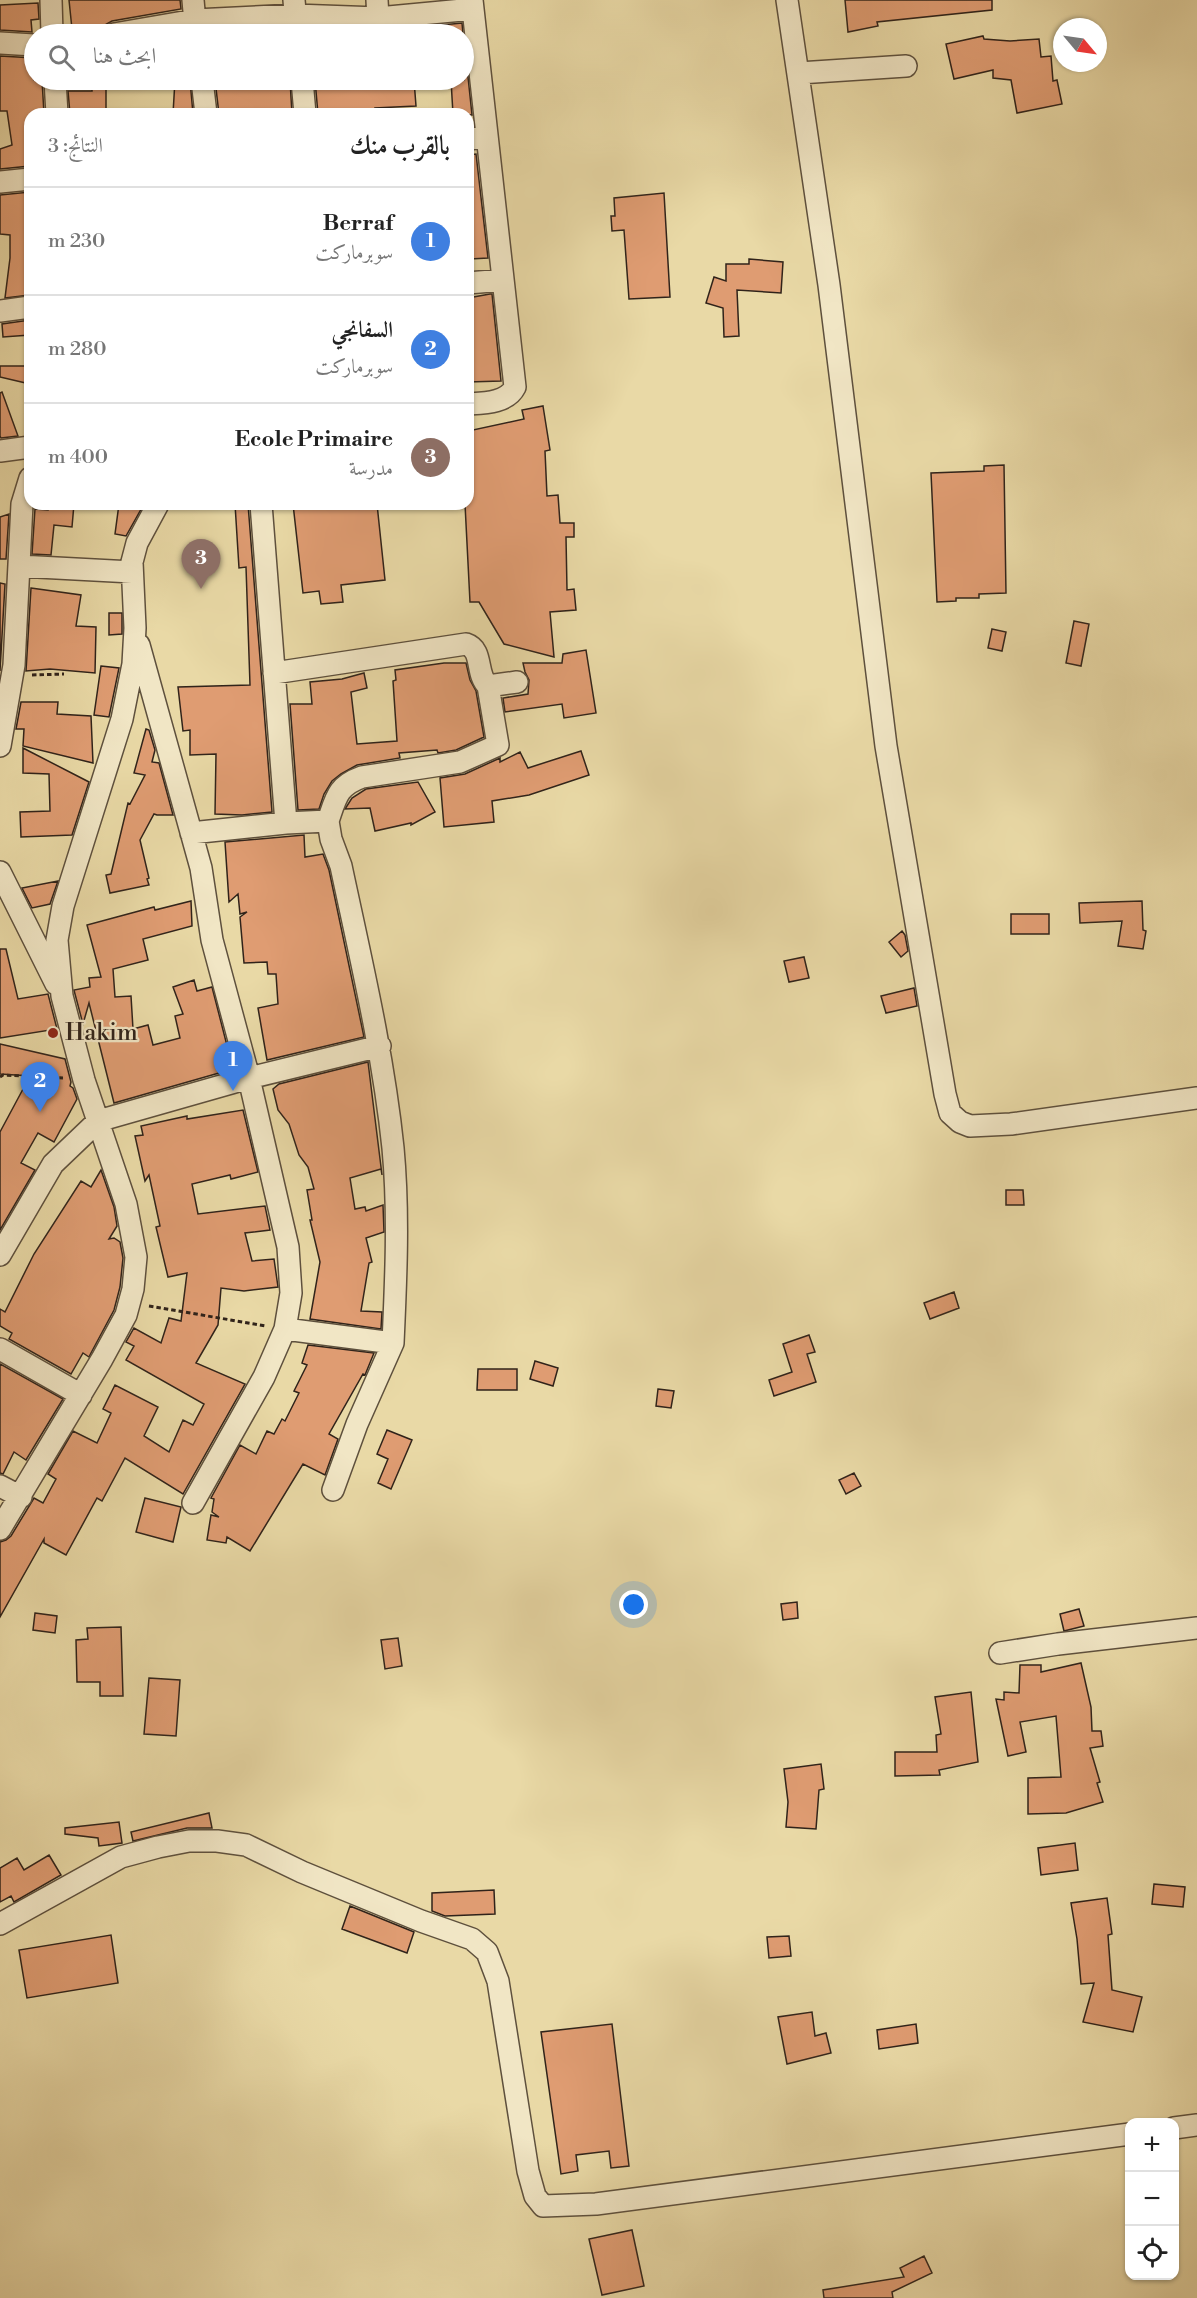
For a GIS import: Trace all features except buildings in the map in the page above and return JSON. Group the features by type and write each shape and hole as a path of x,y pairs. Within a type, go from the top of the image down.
{"street":[{"path":"51,0 52,24"},
{"path":"788,0 829,285 886,746 950,1113 960,1122 970,1126 1011,1124 1197,1098"},
{"path":"165,24 195,18 295,17 377,9 473,5 474,24"},
{"path":"474,38 477,138 503,280 515,387 512,393 505,398 474,403"},
{"path":"0,43 24,44"},
{"path":"798,74 906,66"},
{"path":"56,90 57,108"},
{"path":"203,90 205,108"},
{"path":"303,90 304,108"},
{"path":"0,183 24,180"},
{"path":"474,283 503,280"},
{"path":"0,311 24,308"},
{"path":"0,451 24,448"},
{"path":"0,746 13,557 24,498"},
{"path":"0,1529 21,1497 126,1315 136,1257 126,1204 84,1080 62,996 57,940 63,906 122,718 133,664 135,628 132,562 137,543 155,510"},
{"path":"261,510 286,823"},
{"path":"13,557 132,572"},
{"path":"135,628 201,868 212,940 249,1078 288,1247 291,1293 285,1329 264,1377 193,1503"},
{"path":"274,673 466,644 472,646 476,652 482,678 488,686 498,745 460,762 348,781 338,792 328,821 331,839 342,866 380,1046 393,1149 396,1215 393,1343 357,1424 333,1490"},
{"path":"488,686 517,682"},
{"path":"191,833 328,821"},
{"path":"0,873 62,996"},
{"path":"0,1255 53,1164 98,1121 249,1078 380,1046"},
{"path":"285,1329 393,1343"},
{"path":"0,1349 81,1395"},
{"path":"0,1486 21,1497"},
{"path":"1000,1653 1197,1628"},
{"path":"0,1924 121,1857 189,1841 217,1841 246,1845 302,1872 421,1922 472,1939 487,1952 498,1981 528,2171 535,2196 543,2206 607,2203 1125,2135"},
{"path":"1179,2128 1197,2126"}],"path":[{"path":"6,676 64,674"},
{"path":"0,1077 3,1075 84,1080"},
{"path":"129,1303 285,1329"}],"place":[{"name":"Ecole Primaire","path":"201,589"},
{"name":"Hakim","path":"53,1033"},
{"name":"Berraf","path":"233,1091"},
{"name":"السفانجي","path":"40,1112"}]}
